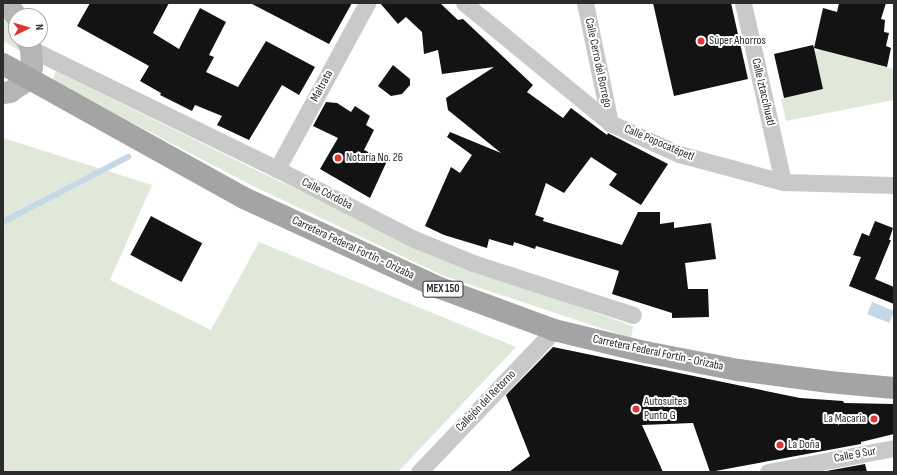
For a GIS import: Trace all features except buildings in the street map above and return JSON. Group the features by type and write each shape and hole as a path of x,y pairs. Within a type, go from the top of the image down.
{"main road":[{"path":"3,94 10,92 29,79 32,67 29,48"},
{"name":"Carretera Federal Fortín - Orizaba","path":"3,64 244,198 440,288 554,330 645,352 738,370 829,382 894,388"}],"street":[{"name":"Maltrata","path":"277,169 367,3"},
{"name":"Calle Popocatépetl","path":"464,3 610,123 679,154 782,182 894,185"},
{"name":"Calle Cerro del Borrego","path":"585,3 610,123"},
{"name":"Calle Iztaccíhuatl","path":"743,3 782,182"},
{"name":"Calle Córdoba","path":"35,48 414,239 473,263 633,315"},
{"name":"Callejón del Retorno","path":"418,472 554,330"},
{"name":"Calle 9 Sur","path":"768,472 894,448"}],"green space":[{"path":"3,10 8,18 8,44 3,41"},
{"path":"819,49 894,69 894,100 786,121 781,99 823,89 815,52"},
{"path":"56,71 260,172 450,261 633,326 631,338 444,276 253,186 52,81"},
{"path":"3,138 152,185 110,280 211,330 259,242 516,347 398,472 3,472"}],"water":[{"path":"872,302 894,311 889,323 867,314"}],"waterway":[{"path":"3,222 128,157"}],"place":[{"name":"Súper Ahorros","path":"701,41"},
{"name":"Notaría No. 26","path":"338,158"},
{"name":"Autosuites Punto G","path":"636,409"},
{"name":"La Macaria","path":"874,419"},
{"name":"La Doña","path":"780,445"}]}
